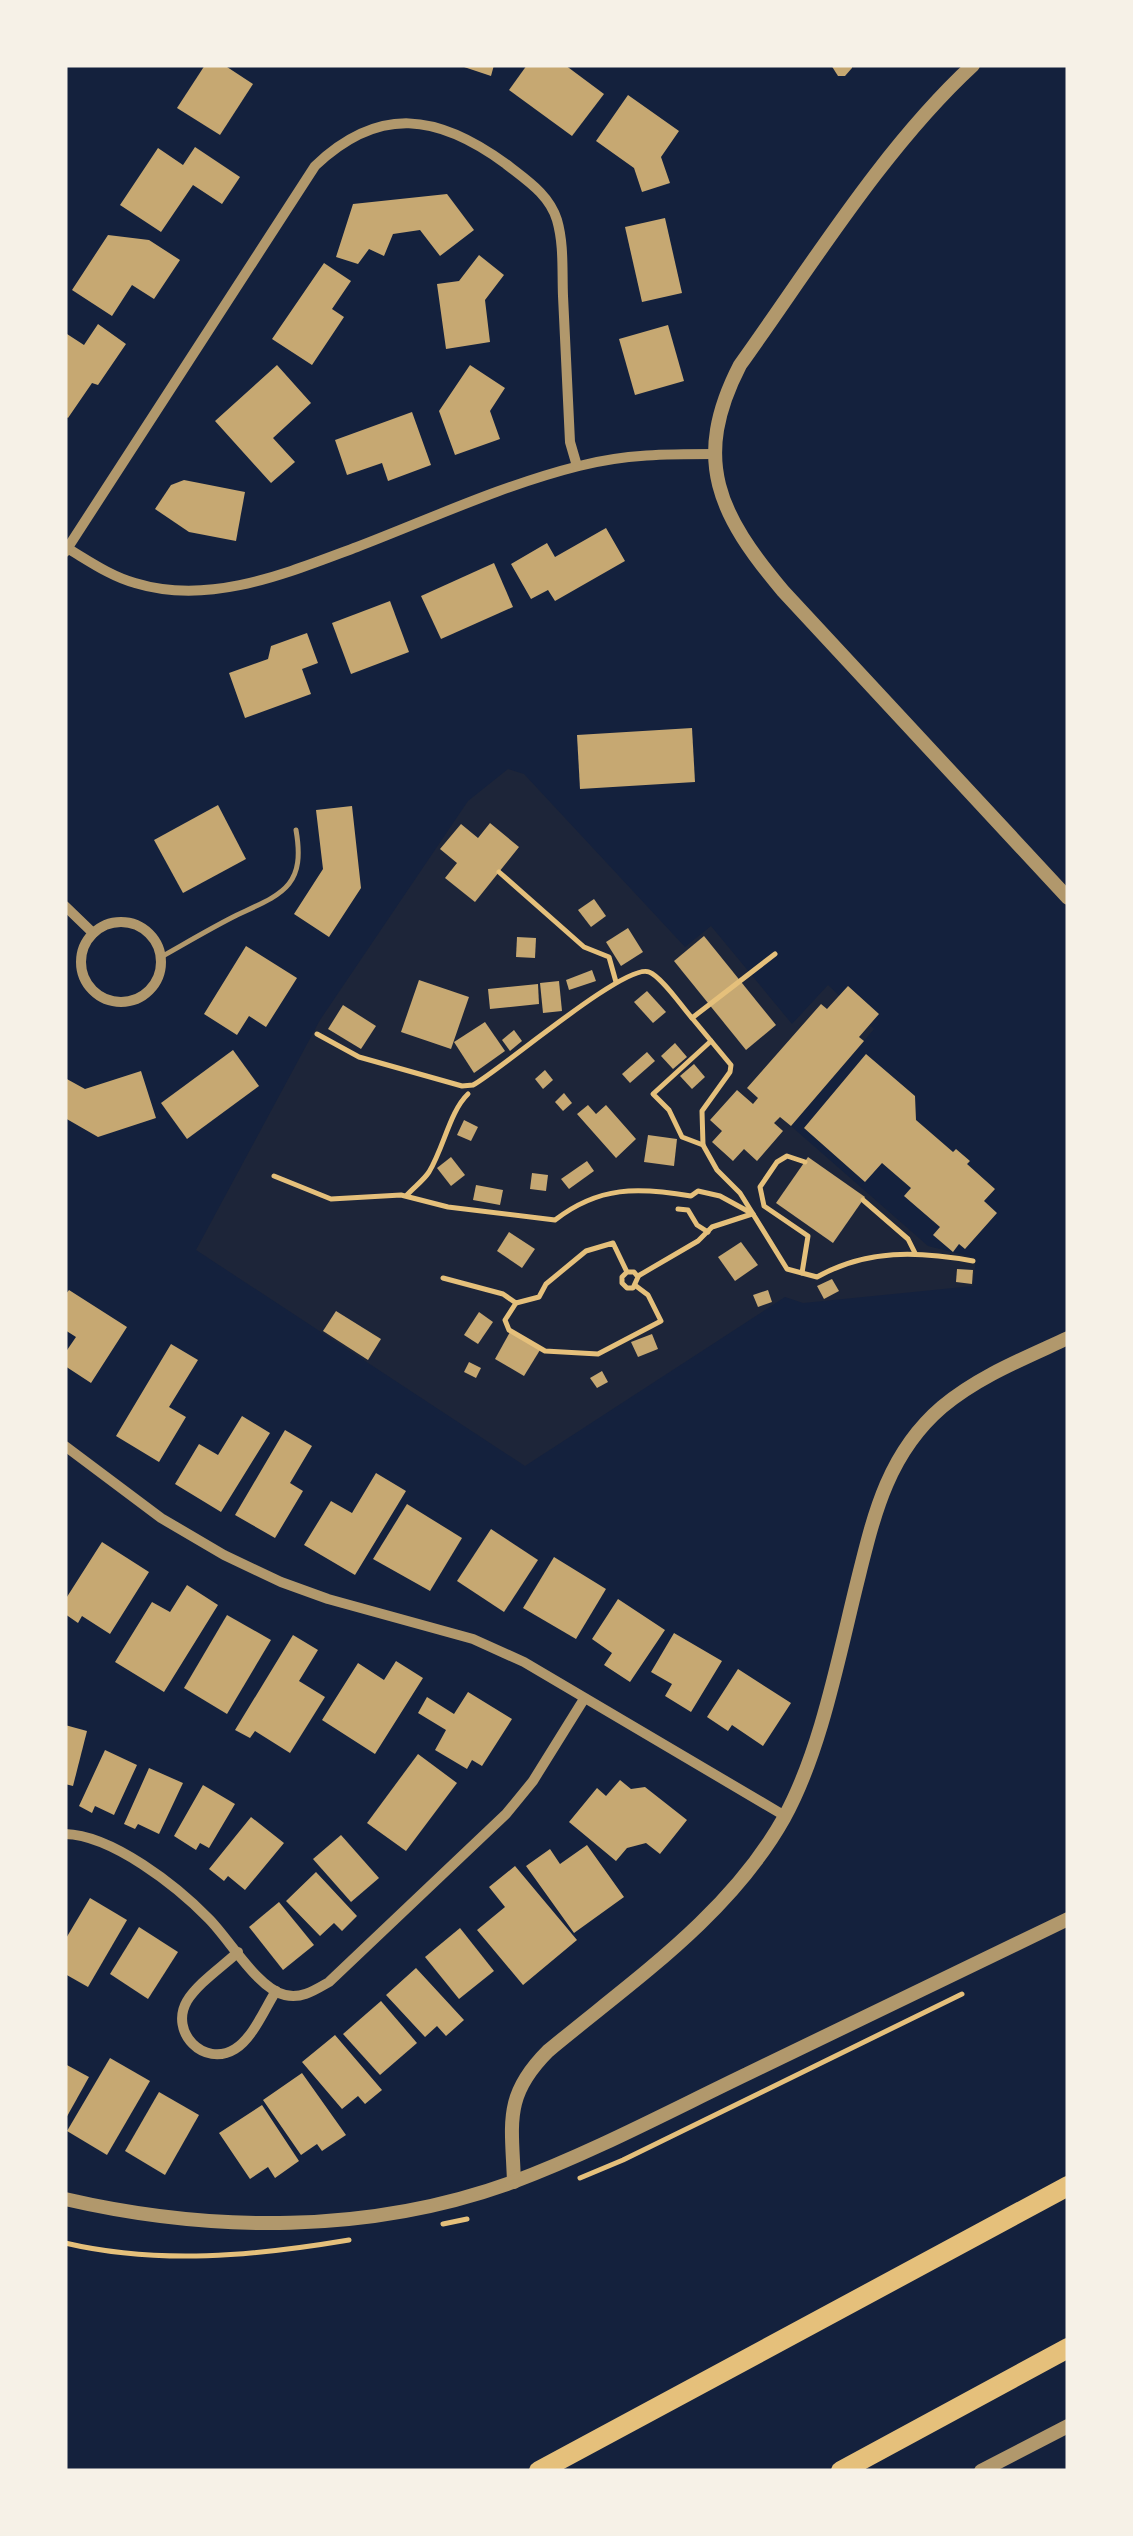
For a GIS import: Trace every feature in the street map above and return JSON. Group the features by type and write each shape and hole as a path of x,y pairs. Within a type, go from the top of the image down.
{"highway":[{"path":"539,2471 1068,2186"},
{"path":"841,2471 1068,2348"}],"street":[{"path":"972,65 902,142 740,365 724,395 715,454 719,490 747,548 1068,898"},
{"path":"576,466 570,442 558,222 544,196 494,156 439,126 410,123 357,133 315,166 66,550 137,584 172,589 243,586 576,466 633,454 715,454"},
{"path":"65,906 92,933"},
{"path":"115,922 128,922 150,934 161,957 157,981 139,998 114,1002 102,998 84,980 81,968 85,944 92,933 115,922"},
{"path":"514,2182 512,2116 515,2094 528,2072 548,2051 691,1933 728,1896 785,1816 829,1696 877,1503 900,1454 940,1408 968,1387 1068,1338"},
{"path":"65,1446 161,1518 224,1555 280,1582 473,1639 524,1662 785,1816"},
{"path":"65,1834 91,1839 161,1878 209,1919 276,1991 302,1996 328,1982 484,1837 533,1780 584,1699"},
{"path":"65,2199 168,2220 238,2225 312,2222 403,2211 514,2182 1068,1919"},
{"path":"238,1952 185,2004 182,2026 192,2045 212,2054 234,2050 276,1991"},
{"path":"981,2471 1068,2426"}],"lane":[{"path":"161,957 241,913 259,908 280,893 295,875 300,854 296,830"}],"path":[{"path":"499,872 584,947 609,958 616,982"},
{"path":"692,1018 776,954"},
{"path":"317,1034 360,1056 462,1086 474,1086 616,982 635,971 648,971 731,1065 702,1112 703,1145 717,1170 740,1193 787,1269 817,1277 832,1268 878,1256 915,1252 973,1261"},
{"path":"703,1145 682,1137 669,1110 654,1094 712,1041"},
{"path":"406,1196 426,1176 450,1130 456,1106 468,1094"},
{"path":"802,1274 808,1236 764,1206 760,1186 786,1156 805,1162"},
{"path":"274,1176 331,1199 406,1196 448,1207 554,1220 577,1203 616,1192 655,1190 720,1196 753,1214"},
{"path":"863,1200 908,1239 915,1252"},
{"path":"678,1209 688,1210 708,1232"},
{"path":"636,1286 638,1276 712,1226 753,1214"},
{"path":"627,1272 622,1276 624,1286 636,1286 648,1295 661,1322 603,1354 546,1351 510,1330 505,1320 516,1303 539,1297 550,1280 586,1251 613,1243 627,1272 638,1276"},
{"path":"443,1278 503,1294 516,1303"},
{"path":"65,2242 174,2258"}],"shaded area":[{"path":"508,769 524,774 685,947 711,926 792,1024 828,985 874,1029 791,1126 928,1246 976,1258 973,1286 803,1303 785,1297 525,1466 196,1250 320,1020 468,801"}],"building":[{"path":"205,65 224,65 253,84 220,135 177,108"},
{"path":"458,65 494,65 491,76"},
{"path":"527,65 565,65 604,94 572,136 509,90"},
{"path":"831,65 852,68 845,76 838,76"},
{"path":"628,95 679,131 661,157 670,183 642,192 634,168 596,141"},
{"path":"195,147 240,177 222,204 193,185 161,232 120,205 158,148 183,165"},
{"path":"447,194 474,230 440,256 420,230 393,234 384,256 369,249 358,264 336,257 353,204"},
{"path":"665,218 682,293 642,302 625,227"},
{"path":"108,235 149,240 180,260 154,299 132,285 112,316 72,290"},
{"path":"479,255 504,275 485,300 490,342 446,349 437,284 459,281"},
{"path":"324,263 351,281 332,309 344,317 312,365 272,339"},
{"path":"98,324 126,344 98,385 92,383 68,418 65,336 84,345"},
{"path":"668,325 684,381 635,395 619,339"},
{"path":"277,365 311,403 273,438 295,462 271,483 215,421"},
{"path":"470,365 505,388 490,411 500,439 455,455 439,411"},
{"path":"412,412 431,465 388,481 382,463 347,475 335,440"},
{"path":"184,480 245,492 236,541 189,532 155,509 171,485"},
{"path":"606,528 625,561 555,601 548,590 531,599 511,564 547,543 555,557"},
{"path":"494,563 513,607 441,639 421,596"},
{"path":"390,601 409,652 351,674 332,623"},
{"path":"307,633 318,663 302,669 311,694 245,718 229,673 268,659 271,646"},
{"path":"692,728 695,782 580,789 577,735"},
{"path":"218,805 246,859 183,893 154,840"},
{"path":"352,806 361,888 329,937 294,914 323,869 316,810"},
{"path":"490,823 519,847 475,902 445,878 457,863 440,849 461,824 478,838"},
{"path":"594,899 606,916 591,927 578,910"},
{"path":"628,928 643,952 621,966 606,942"},
{"path":"704,936 776,1025 746,1050 674,961"},
{"path":"517,937 536,938 535,958 516,957"},
{"path":"246,946 297,978 266,1027 249,1016 237,1035 204,1014"},
{"path":"592,970 596,981 569,990 566,980"},
{"path":"419,980 469,997 451,1049 401,1032"},
{"path":"559,981 562,1011 543,1013 540,983"},
{"path":"538,984 539,1004 490,1009 488,989"},
{"path":"848,986 879,1014 859,1037 864,1041 791,1126 780,1117 774,1123 783,1131 757,1161 744,1149 733,1161 712,1142 722,1131 710,1120 737,1090 753,1104 758,1098 747,1088 821,1004 827,1009"},
{"path":"647,991 666,1012 653,1023 634,1002"},
{"path":"343,1005 376,1026 361,1049 328,1029"},
{"path":"485,1022 505,1051 474,1073 454,1042"},
{"path":"514,1030 522,1041 510,1051 502,1040"},
{"path":"675,1043 687,1057 673,1069 661,1056"},
{"path":"233,1050 259,1086 187,1139 161,1103"},
{"path":"647,1052 655,1061 630,1083 622,1074"},
{"path":"866,1054 915,1096 916,1120 953,1152 956,1149 970,1161 967,1164 995,1189 984,1201 997,1213 965,1249 959,1244 953,1252 933,1235 940,1227 904,1196 911,1188 882,1163 865,1182 804,1128"},
{"path":"694,1064 705,1077 692,1089 680,1076"},
{"path":"545,1070 553,1080 543,1089 535,1079"},
{"path":"141,1071 156,1118 98,1137 65,1118 65,1078 85,1089"},
{"path":"564,1093 572,1103 563,1111 555,1102"},
{"path":"588,1105 596,1114 606,1105 636,1139 616,1158 577,1114"},
{"path":"464,1120 478,1127 471,1141 457,1135"},
{"path":"648,1135 677,1139 674,1166 644,1162"},
{"path":"451,1157 465,1175 451,1186 437,1168"},
{"path":"808,1157 865,1197 833,1243 776,1203"},
{"path":"587,1161 594,1171 569,1189 561,1179"},
{"path":"532,1173 548,1175 546,1191 530,1189"},
{"path":"476,1185 503,1190 500,1205 473,1200"},
{"path":"509,1232 535,1249 522,1268 497,1251"},
{"path":"741,1242 758,1265 735,1281 718,1257"},
{"path":"957,1269 973,1270 972,1284 956,1282"},
{"path":"832,1279 839,1291 824,1299 817,1286"},
{"path":"69,1290 127,1327 91,1383 65,1366 65,1353 76,1337 65,1330 65,1295"},
{"path":"768,1290 772,1302 758,1307 753,1295"},
{"path":"336,1311 381,1339 368,1360 323,1331"},
{"path":"479,1312 493,1322 478,1344 464,1335"},
{"path":"510,1332 540,1350 524,1376 495,1359"},
{"path":"652,1334 658,1349 638,1357 631,1342"},
{"path":"171,1344 198,1360 169,1407 186,1417 159,1462 116,1436"},
{"path":"469,1362 481,1368 476,1378 464,1372"},
{"path":"602,1371 608,1382 597,1388 590,1378"},
{"path":"242,1416 270,1433 221,1512 175,1484 199,1444 218,1455"},
{"path":"285,1430 312,1446 290,1483 303,1491 275,1538 235,1515"},
{"path":"376,1473 406,1491 355,1575 304,1545 331,1501 352,1513"},
{"path":"407,1504 462,1538 430,1591 373,1559"},
{"path":"491,1529 538,1560 504,1612 457,1581"},
{"path":"102,1542 149,1572 110,1634 82,1616 78,1623 65,1614 65,1600"},
{"path":"554,1557 606,1589 576,1639 523,1608"},
{"path":"187,1585 218,1605 164,1692 115,1662 152,1602 170,1612"},
{"path":"618,1599 665,1630 630,1682 604,1665 612,1653 592,1639"},
{"path":"227,1615 271,1640 227,1714 184,1688"},
{"path":"674,1633 722,1661 691,1712 665,1696 672,1684 651,1672"},
{"path":"293,1635 318,1650 299,1681 325,1697 290,1753 255,1731 250,1738 235,1730"},
{"path":"396,1661 423,1678 375,1754 322,1720 358,1663 384,1680"},
{"path":"738,1669 791,1703 763,1746 732,1725 728,1731 707,1717"},
{"path":"468,1692 512,1719 482,1766 472,1760 467,1769 435,1750 446,1730 418,1713 427,1697 454,1714"},
{"path":"65,1725 87,1731 73,1786 65,1784"},
{"path":"105,1750 137,1765 114,1815 95,1806 92,1813 79,1806"},
{"path":"418,1754 457,1783 406,1851 367,1823"},
{"path":"149,1768 183,1783 159,1834 138,1824 135,1829 124,1824"},
{"path":"620,1780 631,1789 645,1787 687,1820 660,1854 646,1843 627,1848 616,1861 569,1822 597,1788 606,1796"},
{"path":"203,1785 235,1804 209,1848 200,1843 196,1850 174,1836"},
{"path":"251,1817 284,1843 245,1890 228,1876 224,1881 209,1869"},
{"path":"341,1835 379,1878 351,1902 313,1859"},
{"path":"587,1845 624,1897 574,1933 526,1866 550,1849 560,1864"},
{"path":"515,1866 577,1940 523,1985 477,1930 505,1907 489,1887"},
{"path":"316,1872 357,1916 342,1931 334,1923 320,1936 286,1901"},
{"path":"90,1898 127,1920 88,1987 65,1974 65,1940"},
{"path":"279,1902 314,1945 283,1970 249,1927"},
{"path":"139,1927 178,1952 148,1999 110,1974"},
{"path":"460,1928 494,1971 459,1999 425,1957"},
{"path":"416,1968 464,2020 446,2036 437,2026 425,2037 386,1995"},
{"path":"381,2001 417,2043 380,2075 343,2034"},
{"path":"335,2035 382,2090 365,2104 358,2096 342,2109 302,2062"},
{"path":"110,2058 150,2081 107,2155 67,2131"},
{"path":"65,2064 89,2077 65,2120"},
{"path":"302,2073 346,2135 322,2151 317,2144 301,2155 263,2100"},
{"path":"159,2092 199,2115 165,2175 125,2151"},
{"path":"262,2105 299,2161 275,2178 268,2167 250,2179 219,2133"}]}
